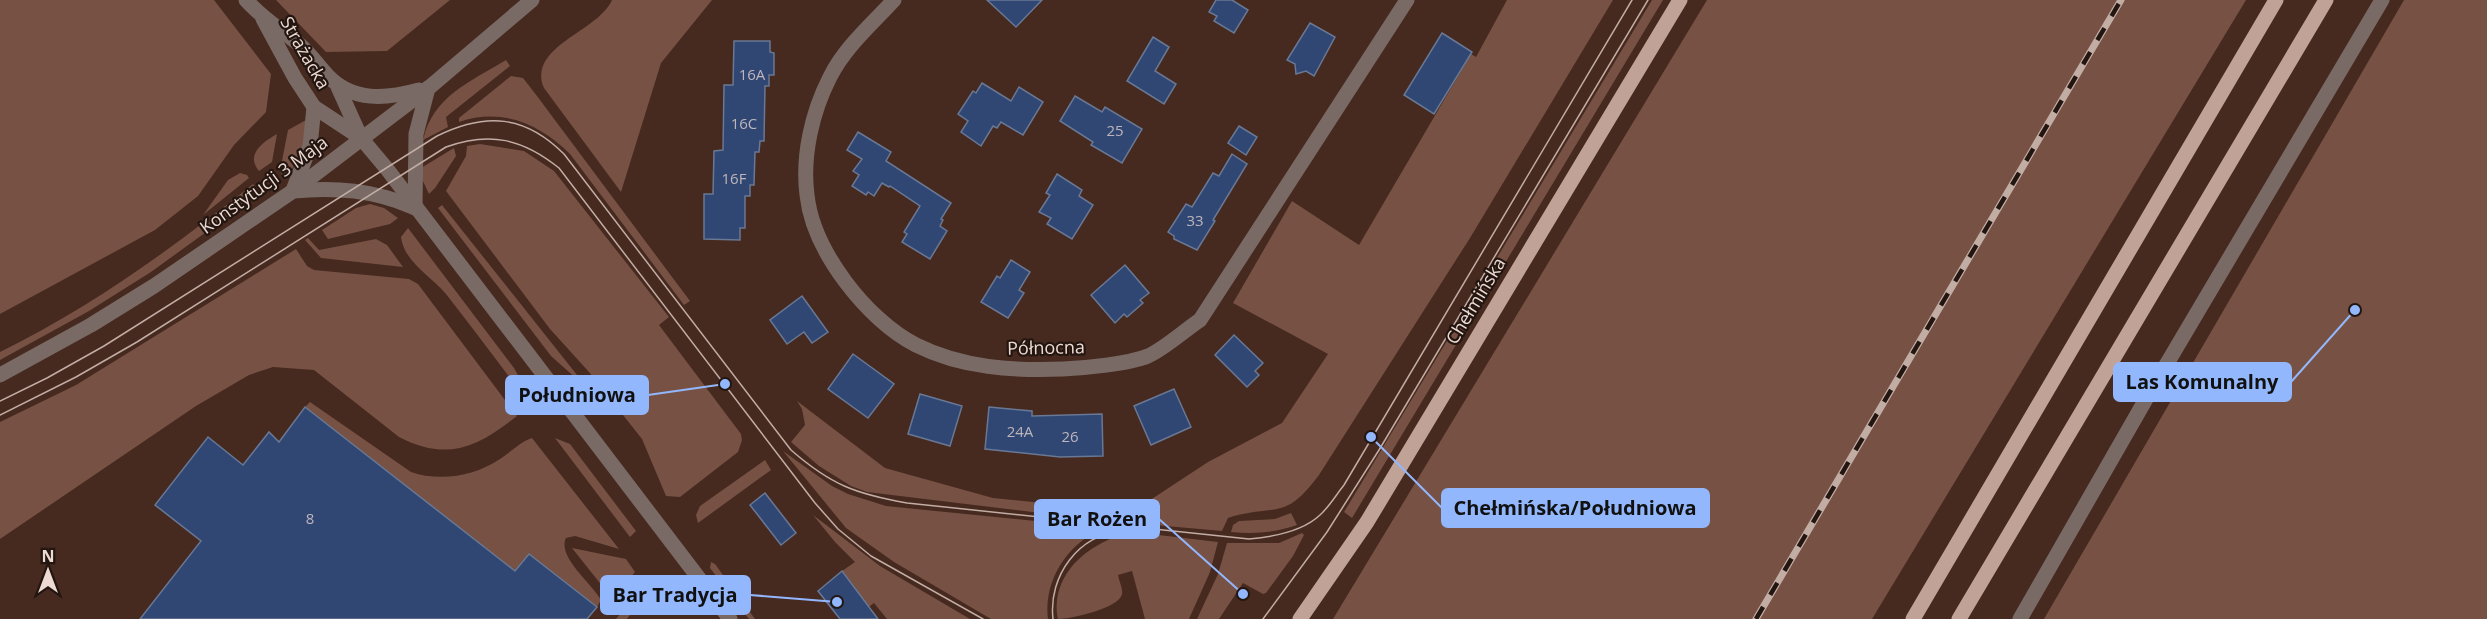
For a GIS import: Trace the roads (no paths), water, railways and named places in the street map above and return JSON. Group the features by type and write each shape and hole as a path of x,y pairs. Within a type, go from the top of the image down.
{"main road":[{"name":"Chełmińska","path":"1300,619 1367,522 1680,0"},
{"path":"1913,619 2276,0"},
{"path":"1959,619 2326,0"}],"street":[{"name":"Strażacka","path":"246,0 263,19 301,46 338,87 361,138"},
{"name":"Konstytucji 3 Maja","path":"0,375 91,325 154,286 293,191 428,88 532,0"},
{"name":"Północna","path":"894,0 851,46 831,75 817,107 810,131 807,155 807,196 816,226 844,281 865,307 892,329 915,344 935,353 973,364 1020,371 1088,368 1148,356 1200,320 1407,0"},
{"path":"2020,619 2146,399 2382,0"},
{"name":"Strażacka","path":"263,19 295,78 315,107 361,138"},
{"name":"Strażacka","path":"338,87 361,95 379,97 397,96 428,88"},
{"path":"415,208 416,134 428,88"},
{"name":"Strażacka","path":"293,191 309,152 315,107"},
{"path":"361,138 730,619"},
{"path":"293,191 318,189 374,193 415,208"}],"tram line":[{"path":"0,401 104,346 437,136 472,123 504,121 535,131 564,154 791,450 832,480 858,492 907,503 1249,539 1277,535 1296,530 1313,521 1344,485 1632,0"},
{"path":"1263,619 1327,532 1379,450 1648,0"},
{"path":"0,415 76,377 137,342 446,147 477,139 505,141 532,150 559,168 815,503 838,529 871,556 983,619"},
{"path":"1053,619 1056,588 1061,573 1070,560 1092,540 1122,531"}],"railway":[{"path":"1756,619 2121,0"}],"place":[{"name":"Las Komunalny","path":"2355,310"},
{"name":"Południowa","path":"725,384"},
{"name":"Chełmińska/Południowa","path":"1371,437"},
{"name":"Bar Rożen","path":"1243,594"},
{"name":"Bar Tradycja","path":"837,602"}]}
